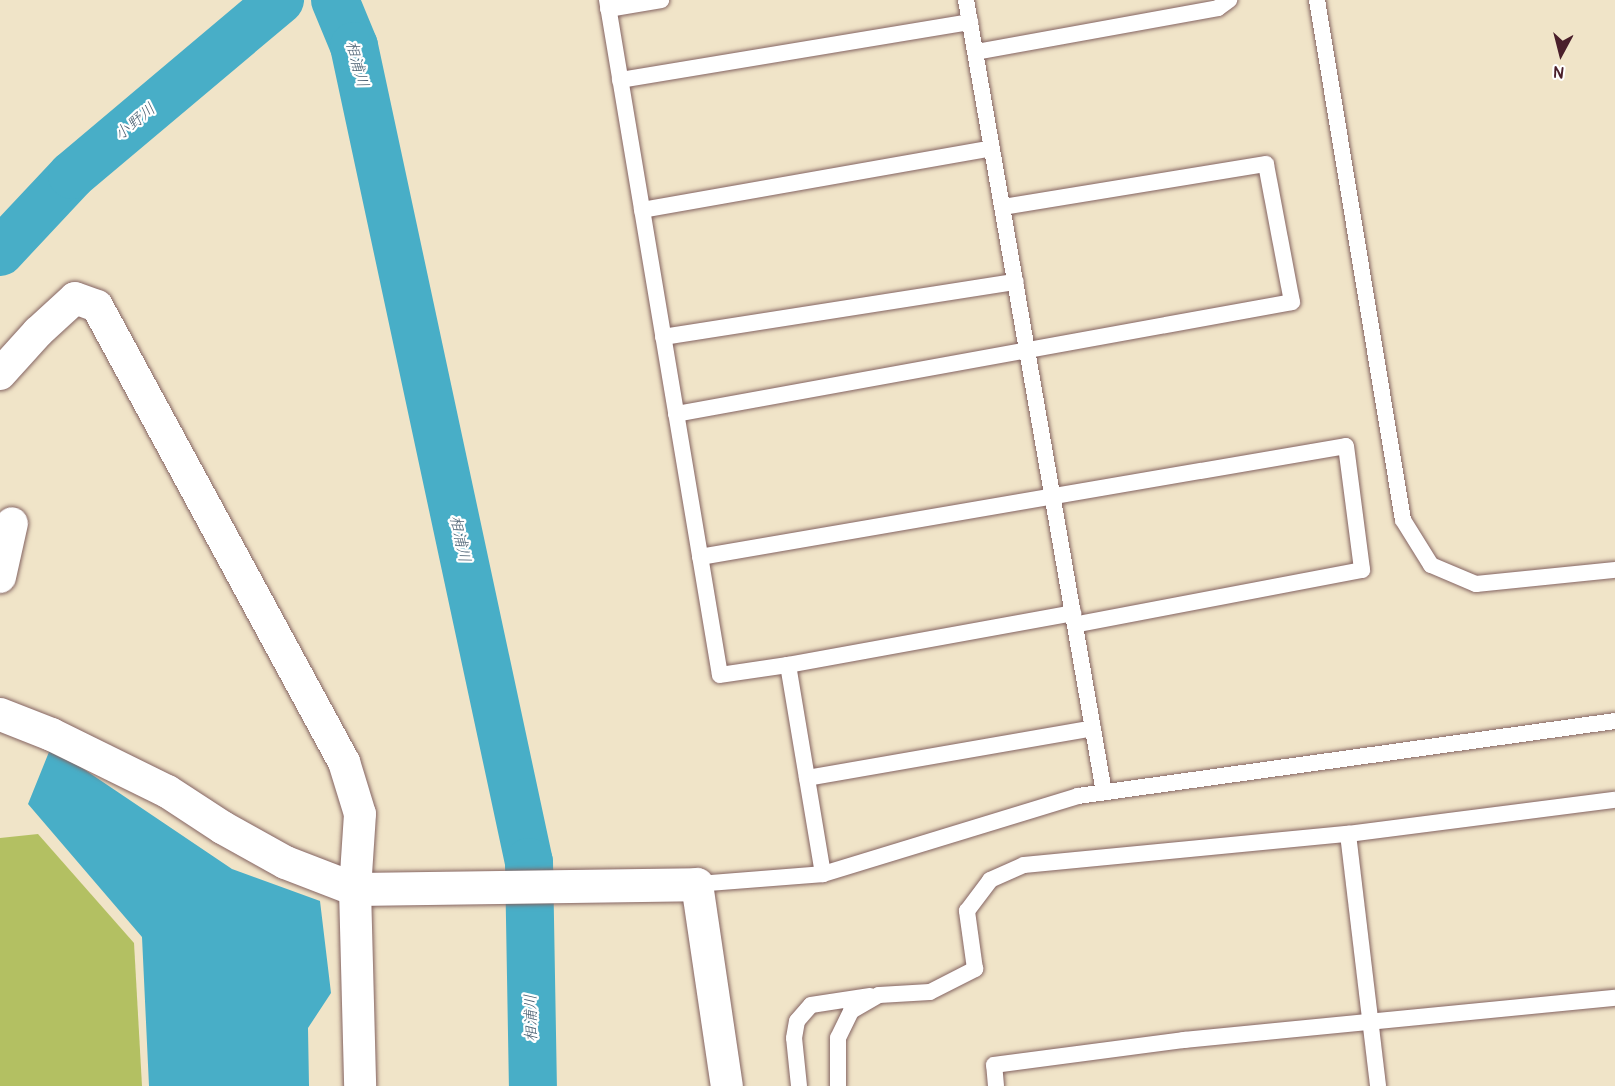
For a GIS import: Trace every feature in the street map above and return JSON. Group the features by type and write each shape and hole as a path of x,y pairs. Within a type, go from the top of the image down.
{"street":[{"path":"0,374 38,332 75,298 97,306 344,762 360,814 364,890 360,1086"},
{"path":"0,577 12,523"},
{"path":"0,714 51,734 167,791 222,827 285,862 364,890 682,885 727,1086"}],"lane":[{"path":"661,0 608,5 620,80 663,337 700,557 720,675 1074,619 1362,570 1346,446 700,557"},
{"path":"966,0 1104,792"},
{"path":"976,52 1218,8 1229,0"},
{"path":"1317,0 1403,520 1431,565 1476,584 1615,570"},
{"path":"620,80 970,22"},
{"path":"642,210 992,148"},
{"path":"676,414 1292,302 1266,164 1002,207"},
{"path":"663,337 1016,282"},
{"path":"788,665 823,874"},
{"path":"682,885 823,874 1078,796 1615,721"},
{"path":"807,778 1093,728"},
{"path":"799,1086 794,1038 797,1021 812,1005 879,994 930,992 975,969 968,911 990,880 1024,865 1347,834 1615,800"},
{"path":"1347,834 1378,1086"},
{"path":"838,1086 838,1038 851,1011 879,994"},
{"path":"996,1086 994,1065 1184,1040 1370,1024 1615,998"}],"green space":[{"path":"38,834 134,943 142,1086 0,1086 0,838"}],"water":[{"path":"51,747 232,869 320,901 331,993 308,1028 309,1086 149,1086 142,937 28,804"}],"waterway":[{"name":"小野川","path":"0,252 72,175 280,0"},
{"name":"相浦川","path":"335,0 354,46 529,862 533,1086"}]}
